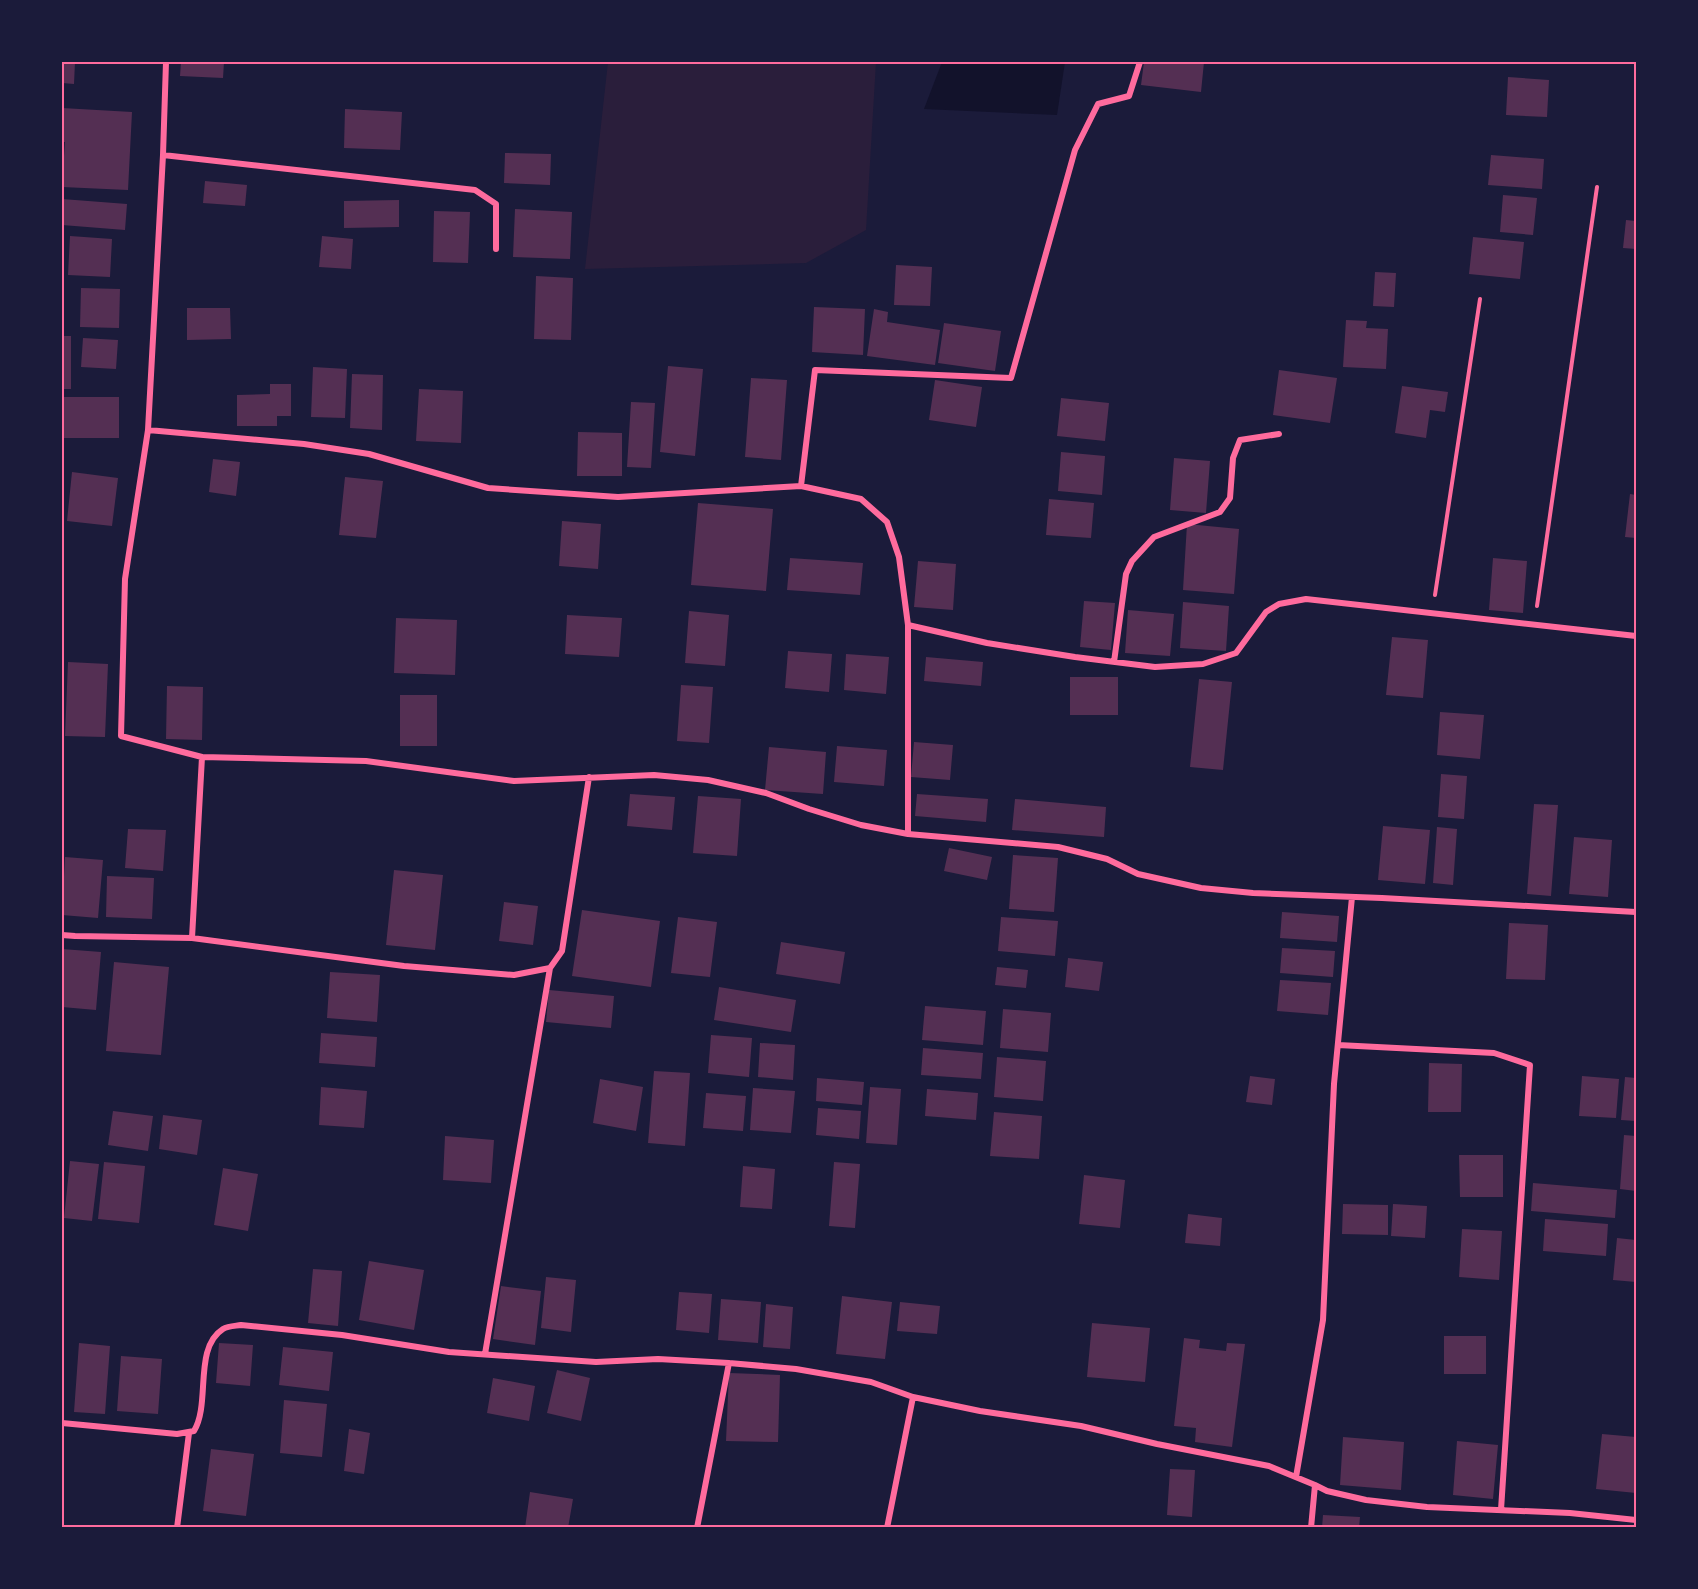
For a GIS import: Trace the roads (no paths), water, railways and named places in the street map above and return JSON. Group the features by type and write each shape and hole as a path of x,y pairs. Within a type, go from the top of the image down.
{"street":[{"path":"166,62 164,155 148,429 125,579 121,736 202,757 366,761 514,781 654,775 708,780 766,793 861,825 908,834 1058,847 1107,859 1138,874 1201,888 1253,893 1636,912"},
{"path":"801,486 815,370 1011,378 1075,150 1098,104 1129,96 1140,62"},
{"path":"164,155 475,190 496,204 496,249"},
{"path":"148,429 304,444 369,454 488,488 618,497 801,486 861,499 887,522 899,557 908,625 908,834"},
{"path":"1114,662 1126,574 1132,561 1154,537 1220,512 1230,498 1233,458 1240,440 1279,434"},
{"path":"908,625 987,644 1155,667 1203,664 1236,652 1266,612 1279,604 1306,599 1636,636"},
{"path":"192,938 202,757"},
{"path":"485,1354 550,968 562,951 590,777"},
{"path":"1296,1477 1323,1320 1334,1084 1352,897"},
{"path":"62,935 192,938 405,966 514,975 550,968"},
{"path":"1338,1045 1494,1053 1530,1065 1501,1510"},
{"path":"62,1423 177,1434 194,1431 202,1410 209,1346 225,1327 241,1325 342,1335 449,1352 596,1362 658,1359 796,1368 871,1382 913,1397 980,1411 1081,1426 1269,1466 1327,1491 1366,1500 1428,1507 1570,1513 1636,1520"},
{"path":"697,1527 729,1363"},
{"path":"887,1527 913,1397"},
{"path":"177,1527 189,1432"},
{"path":"1311,1527 1315,1485"}]}
